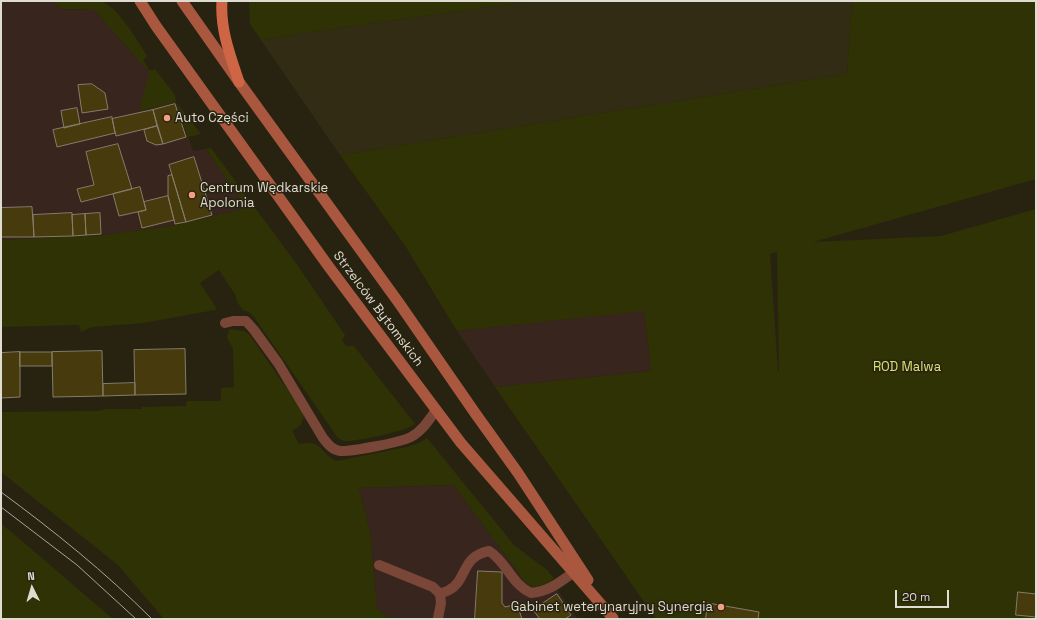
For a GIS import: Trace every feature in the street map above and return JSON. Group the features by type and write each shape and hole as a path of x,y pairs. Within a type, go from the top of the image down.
{"main road":[{"name":"Strzelców Bytomskich","path":"140,1 156,26 329,267 436,410 461,442 613,619"},
{"name":"Strzelców Bytomskich","path":"182,1 399,303 518,473 613,619"},
{"path":"222,1 221,14 223,28 239,82"}],"lane":[{"path":"225,323 233,321 246,321 254,330 278,363 323,438 330,447 340,451 355,450 410,438 423,428 436,410"},
{"path":"440,594 450,590 459,580 471,559 483,552 489,551 496,555 518,585 531,594 552,588 574,572"},
{"path":"379,565 433,587 440,594 441,602 438,618"}],"shaded area":[{"path":"1,1 51,1 63,9 94,10 176,102 193,151 206,149 248,208 177,225 103,235 1,240"},
{"path":"531,1 852,1 847,74 340,155 261,40"},
{"path":"644,310 651,371 495,387 457,331"},
{"path":"453,485 526,583 531,586 543,585 551,581 578,619 389,619 377,607 370,531 359,488"}],"green space":[{"path":"51,1 101,1 107,4 121,17 133,34 147,56 143,60 150,71 155,69 175,95 176,102 139,111 149,72 94,10 63,9"},
{"path":"249,1 531,1 261,40 250,24"},
{"name":"ROD Malwa","path":"852,1 1036,1 1036,179 813,242 941,236 1036,209 1036,619 656,619 495,387 651,371 644,311 457,331 406,247 340,155 847,74","holes":["777,252 779,371 770,254"]},
{"path":"176,102 201,134 188,137"},
{"path":"211,148 298,266 345,335 342,340 346,346 354,346 415,424 402,430 365,439 344,441 338,438 254,317 249,312 243,310 237,302 236,296 219,270 200,283 217,309 215,310 143,323 92,327 81,332 79,325 1,327 1,240 103,235 177,225 247,208 206,149"},
{"path":"229,329 244,331 249,334 301,409 304,414 303,420 297,428 292,431 299,444 307,443 318,446 327,455 337,461 407,447 427,438 514,545 547,570 554,578 541,586 533,586 526,583 453,485 359,488 370,531 377,607 389,619 164,619 118,565 1,472 1,412 142,409 142,407 186,406 187,401 221,401 221,388 234,387 233,348 227,338"},
{"path":"1,524 14,534 113,619 1,619"}],"building":[{"path":"92,84 105,93 108,109 82,113 78,85"},
{"name":"Auto Części","path":"175,104 186,137 163,144 153,110"},
{"path":"77,108 80,124 64,128 61,111"},
{"path":"153,110 157,126 116,136 112,119"},
{"path":"112,117 115,133 57,147 53,130"},
{"path":"157,126 163,144 156,145 147,141 144,130"},
{"path":"118,144 132,189 81,202 77,189 94,185 86,152"},
{"name":"Centrum Wędkarskie Apolonia","path":"194,157 212,215 186,222 169,165"},
{"path":"172,175 186,222 175,224 168,196 168,176"},
{"path":"140,187 146,210 119,216 113,194"},
{"path":"168,196 174,220 142,228 138,212 146,210 144,202"},
{"path":"32,207 34,237 1,237 1,208"},
{"path":"72,213 73,236 34,237 33,215"},
{"path":"100,213 101,234 86,235 85,214"},
{"path":"85,214 86,235 73,236 72,215"},
{"path":"185,349 186,394 135,395 134,350"},
{"path":"102,351 103,396 53,397 52,352"},
{"path":"20,352 52,352 52,366 20,366"},
{"path":"20,352 20,397 1,398 1,353"},
{"path":"135,383 135,395 103,396 103,384"},
{"path":"478,571 502,572 502,603 505,607 517,604 522,619 475,619"},
{"path":"1018,592 1036,594 1036,617 1016,615"},
{"path":"557,594 571,615 565,619 540,619 533,610"},
{"name":"Gabinet weterynaryjny Synergia","path":"708,603 759,612 758,619 706,619"}],"tram line":[{"path":"1,492 79,552 152,619"},
{"path":"1,507 77,565 136,619"}],"place":[{"name":"Auto Części","path":"167,118"},
{"name":"Centrum Wędkarskie Apolonia","path":"192,195"},
{"name":"Gabinet weterynaryjny Synergia","path":"721,607"}]}
